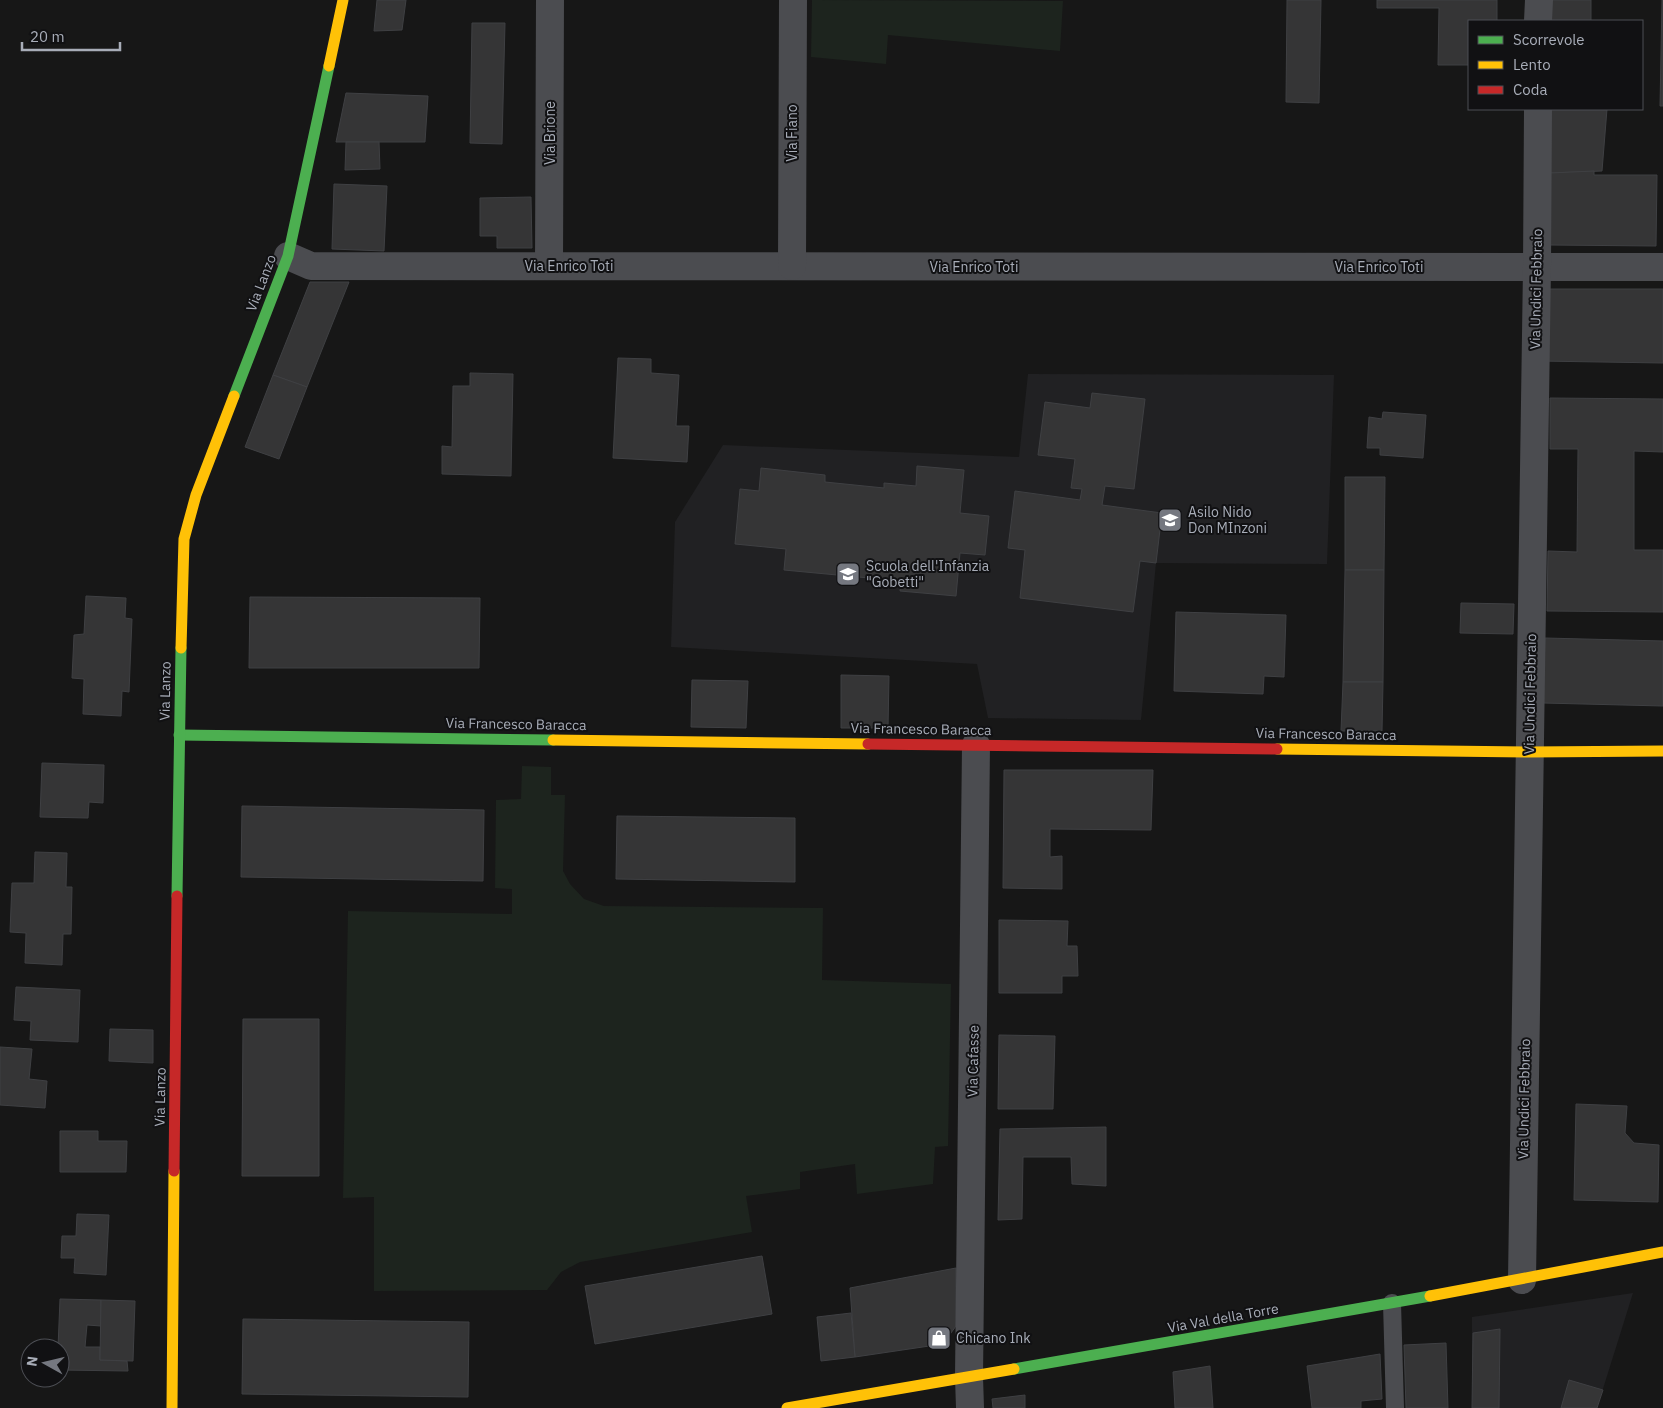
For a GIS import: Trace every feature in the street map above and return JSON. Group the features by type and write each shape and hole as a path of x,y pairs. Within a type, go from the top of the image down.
{"street":[{"name":"Via Lanzo","path":"172,1408 179,734 184,539 196,495 288,256 343,0"},
{"name":"Via Brione","path":"549,266 550,0"},
{"name":"Via Fiano","path":"792,266 793,0"},
{"path":"1538,0 1538,20"},
{"name":"Via Undici Febbraio","path":"1522,1280 1538,110"},
{"name":"Via Enrico Toti","path":"288,256 311,266 1663,267"},
{"name":"Via Francesco Baracca","path":"179,734 1529,752 1663,752"},
{"name":"Via Cafasse","path":"970,1408 976,745"},
{"name":"Via Val della Torre","path":"786,1408 1392,1304 1663,1252"}],"lane":[{"path":"1392,1304 1395,1408"}],"shaded area":[{"path":"812,0 1063,1 1060,51 888,35 886,64 811,57"},
{"path":"1028,374 1334,375 1327,564 1156,563 1141,720 988,718 977,664 671,647 675,522 723,445 1019,457"},
{"path":"522,766 551,767 551,795 565,795 563,871 570,884 584,899 604,906 823,908 822,980 951,984 948,1146 935,1147 933,1184 857,1194 855,1164 800,1172 800,1189 746,1196 752,1232 580,1262 561,1272 547,1290 374,1291 374,1197 343,1198 348,911 512,914 512,889 495,888 496,800 521,799"},
{"path":"1633,1293 1597,1408 1472,1408 1472,1317"}],"building":[{"path":"377,0 406,0 402,30 374,31"},
{"path":"1287,0 1321,0 1319,103 1286,102"},
{"path":"1377,0 1497,0 1497,20 1468,20 1468,65 1438,65 1439,8 1377,8"},
{"path":"1551,0 1591,0 1591,20 1550,20"},
{"path":"1662,0 1663,106 1660,106"},
{"path":"472,23 505,23 502,144 470,143"},
{"path":"346,93 428,96 425,142 336,142"},
{"path":"1549,110 1607,110 1602,171 1550,173"},
{"path":"346,142 379,142 380,169 345,170"},
{"path":"1594,171 1594,175 1657,175 1656,246 1549,245 1550,173"},
{"path":"334,184 387,186 384,251 332,249"},
{"path":"531,197 532,248 497,248 497,236 480,236 480,198"},
{"path":"310,282 349,282 307,387 273,375"},
{"path":"1542,289 1663,289 1663,363 1539,361"},
{"path":"618,358 651,359 651,373 679,375 676,426 689,426 687,462 613,458"},
{"path":"470,373 513,374 511,476 442,474 442,446 452,447 453,386 470,386"},
{"path":"273,375 307,387 279,459 245,447"},
{"path":"1092,393 1145,399 1134,489 1105,486 1102,505 1162,513 1156,563 1140,561 1133,612 1020,598 1025,550 1008,548 1015,491 1080,500 1082,489 1071,488 1075,459 1038,455 1045,402 1090,408"},
{"path":"1550,398 1663,399 1663,452 1634,451 1634,550 1663,550 1663,612 1547,611 1548,551 1577,552 1578,449 1550,449"},
{"path":"1383,412 1426,415 1423,458 1380,455 1380,448 1367,448 1369,417 1382,419"},
{"path":"917,466 964,470 960,513 989,516 985,555 960,553 956,596 900,591 901,581 784,570 786,549 735,544 740,489 759,491 761,468 825,475 825,482 884,488 884,483 916,486"},
{"path":"1345,477 1385,477 1384,570 1345,570"},
{"path":"1345,570 1384,570 1383,682 1343,682"},
{"path":"86,596 126,598 125,618 132,619 129,692 122,691 121,716 83,714 84,679 72,678 74,635 84,634"},
{"path":"250,597 480,598 479,668 249,668"},
{"path":"1461,603 1514,604 1513,634 1460,633"},
{"path":"1176,612 1286,615 1284,677 1264,676 1263,694 1174,691"},
{"path":"1545,638 1663,641 1663,706 1543,703"},
{"path":"841,675 889,676 888,728 841,728"},
{"path":"692,680 748,681 746,728 691,727"},
{"path":"1343,682 1383,682 1382,731 1341,731"},
{"path":"42,763 104,765 103,803 89,802 88,818 40,817"},
{"path":"1004,770 1153,770 1151,830 1050,829 1050,857 1062,856 1062,889 1003,888"},
{"path":"242,806 484,810 483,881 241,877"},
{"path":"617,816 795,818 795,882 616,879"},
{"path":"35,852 67,853 66,887 72,887 71,934 63,934 62,965 25,963 26,933 10,932 12,883 34,883"},
{"path":"999,920 1068,921 1067,946 1077,946 1078,976 1062,976 1062,993 999,993"},
{"path":"16,987 80,990 78,1042 30,1040 31,1021 14,1020"},
{"path":"243,1019 319,1019 319,1176 242,1176"},
{"path":"110,1029 153,1030 153,1063 109,1061"},
{"path":"999,1035 1055,1036 1053,1109 998,1109"},
{"path":"0,1047 32,1049 29,1079 47,1081 45,1108 0,1105"},
{"path":"1576,1104 1627,1106 1625,1133 1634,1143 1659,1145 1658,1202 1574,1200"},
{"path":"1106,1127 1106,1186 1072,1184 1071,1157 1023,1157 1022,1219 998,1220 1000,1129"},
{"path":"60,1131 98,1131 98,1141 127,1141 126,1172 60,1172"},
{"path":"77,1214 109,1215 106,1275 74,1273 75,1258 61,1258 62,1236 76,1236"},
{"path":"762,1256 772,1314 595,1344 585,1286"},
{"path":"956,1268 956,1326 943,1344 855,1357 850,1288"},
{"path":"60,1299 101,1300 101,1326 87,1325 85,1347 100,1347 100,1360 127,1361 128,1371 70,1370 70,1338 58,1338"},
{"path":"101,1300 135,1301 133,1361 100,1360"},
{"path":"851,1313 855,1357 821,1361 817,1317"},
{"path":"243,1319 469,1322 468,1397 242,1394"},
{"path":"1500,1329 1499,1408 1472,1408 1473,1333"},
{"path":"1446,1343 1448,1408 1406,1408 1404,1345"},
{"path":"1380,1354 1382,1399 1361,1401 1361,1408 1312,1408 1307,1366"},
{"path":"1210,1366 1213,1408 1175,1408 1173,1372"},
{"path":"1569,1380 1603,1390 1597,1408 1561,1408"},
{"path":"1025,1395 1025,1408 993,1408 992,1399"}],"traffic: fast":[{"path":"234,396 288,256 329,66"},
{"path":"177,896 181,648"},
{"path":"179,735 553,740"},
{"path":"1014,1369 1430,1296"}],"traffic: slow":[{"path":"329,66 343,0"},
{"path":"181,648 184,539 196,495 234,396"},
{"path":"553,740 868,744"},
{"path":"1277,749 1529,752 1663,751"},
{"path":"172,1408 174,1171"},
{"path":"1430,1296 1663,1252"},
{"path":"787,1408 1014,1369"}],"traffic: jam":[{"path":"868,744 1277,749"},
{"path":"174,1171 177,896"}],"place":[{"name":"Asilo Nido Don MInzoni","path":"1170,520"},
{"name":"Scuola dell'Infanzia \"Gobetti\"","path":"848,574"},
{"name":"Chicano Ink","path":"939,1338"}]}
